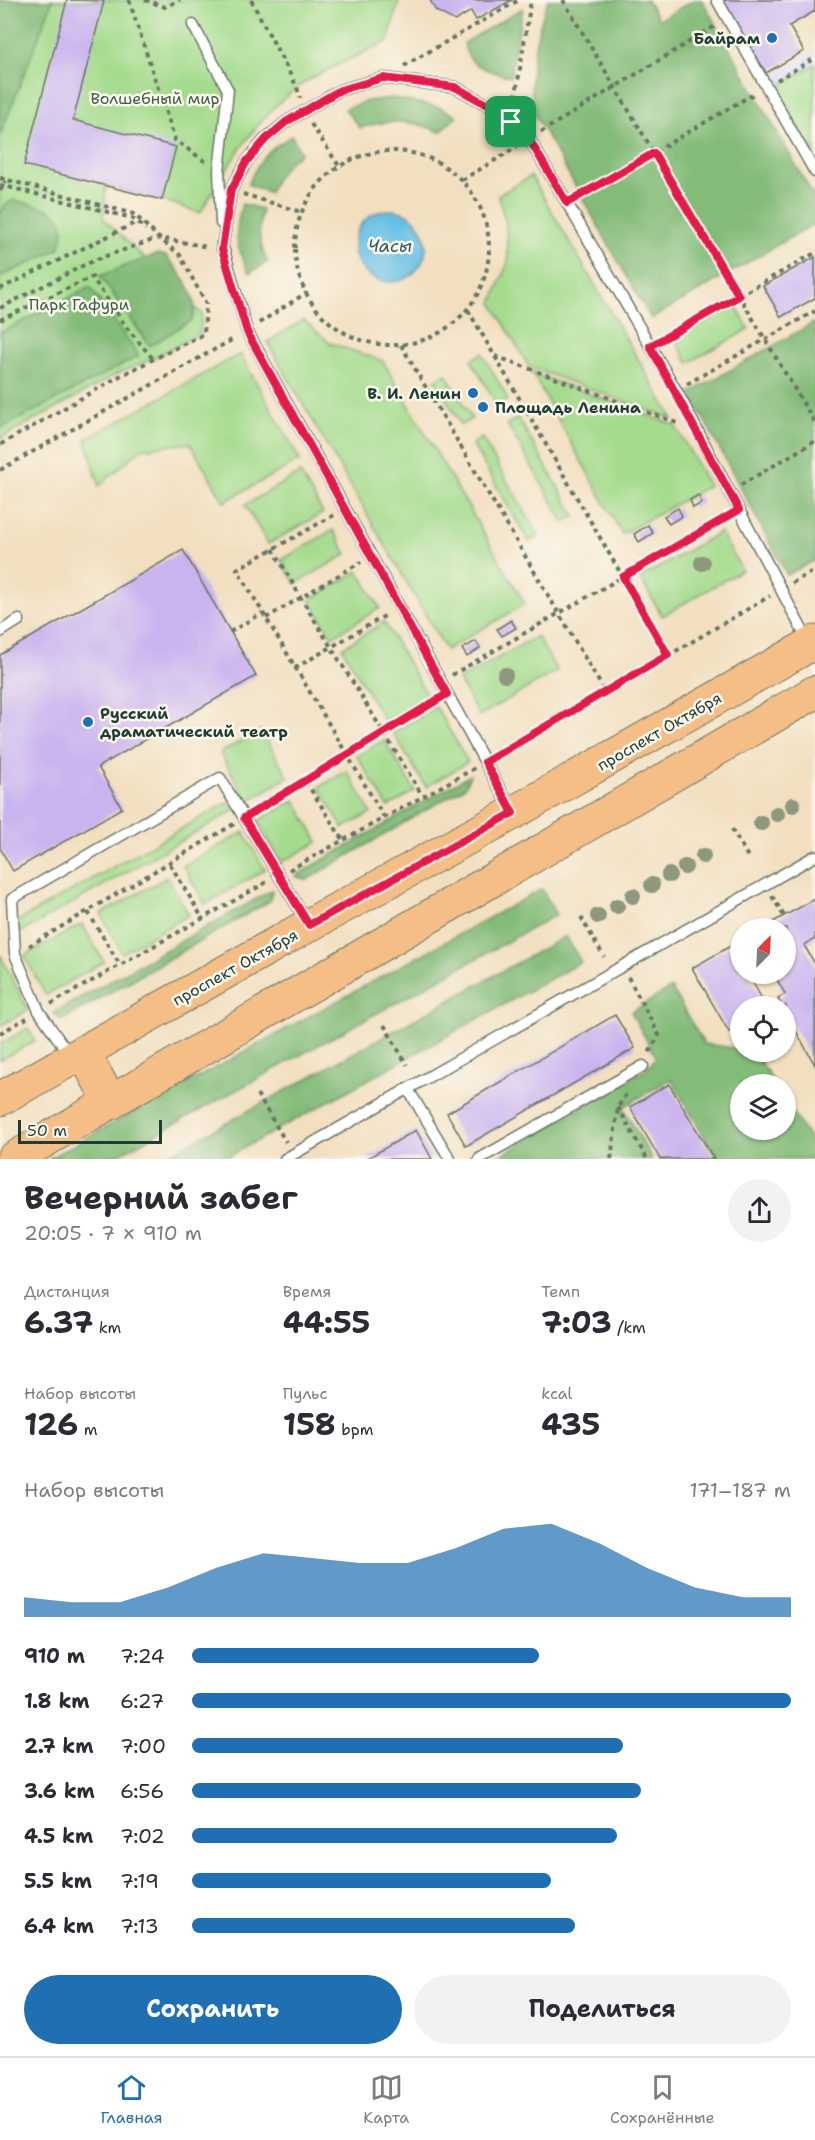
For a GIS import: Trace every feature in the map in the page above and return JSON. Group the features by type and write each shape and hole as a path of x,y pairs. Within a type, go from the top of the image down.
{"main road":[{"name":"проспект Октября","path":"0,1099 813,643"},
{"path":"13,1159 815,692"},
{"path":"77,1056 111,1103"}],"lane":[{"path":"717,0 815,172"},
{"path":"193,26 228,90 219,171 222,249 247,332 513,813"},
{"path":"222,249 231,190 247,161 266,139 286,122 340,90 383,78 455,87 497,110 529,139 567,203 676,390 781,589 813,643"},
{"path":"0,632 19,620"},
{"path":"77,1056 39,1011 15,954 12,899 220,778 309,925"},
{"path":"285,1159 815,856"},
{"path":"478,1159 643,1066"},
{"path":"408,1089 450,1159"}],"path":[{"path":"129,0 175,140 219,171"},
{"path":"146,0 165,7 180,0"},
{"path":"250,0 297,87 303,111 339,166"},
{"path":"383,78 519,0"},
{"path":"511,122 531,0"},
{"path":"563,0 815,423"},
{"path":"462,180 728,19"},
{"path":"567,203 815,58"},
{"path":"403,151 435,160 462,180 478,203 488,230 489,258 482,285 468,310 449,327 426,339 401,345 373,344 346,334 323,316 306,293 298,274 294,253 295,232 301,212 316,186 339,166 369,153 403,151"},
{"path":"0,178 134,214 159,238"},
{"path":"0,445 120,376 204,334 206,304 180,255 132,218 1,187 6,181"},
{"path":"231,190 301,212"},
{"path":"0,289 136,222"},
{"path":"0,308 94,260 159,238 222,249"},
{"path":"650,346 815,253"},
{"path":"0,320 92,277 127,327 154,360"},
{"path":"0,470 247,332 306,293"},
{"path":"468,310 668,655"},
{"path":"676,390 815,311"},
{"path":"401,345 605,692"},
{"path":"495,356 697,430"},
{"path":"730,492 815,441"},
{"path":"345,508 237,570 384,817"},
{"path":"440,682 739,510"},
{"path":"273,549 422,795"},
{"path":"266,618 371,556"},
{"path":"0,1033 422,795 485,762 815,570"},
{"path":"295,668 399,607"},
{"path":"230,632 262,613"},
{"path":"15,954 170,864 447,694"},
{"path":"306,782 343,840"},
{"path":"732,829 748,857"},
{"path":"170,864 203,919"},
{"path":"765,884 784,916"},
{"path":"88,912 120,965"},
{"path":"581,917 604,957"},
{"path":"627,975 645,1009"},
{"path":"384,1025 406,1065"},
{"path":"257,1094 286,1142"},
{"path":"618,1107 647,1159"}],"shaded area":[{"path":"815,51 815,161 766,79"}],"green space":[{"name":"Волшебный мир","path":"0,0 399,0 388,41 319,74 282,100 243,145 200,213 162,200 106,186 103,218 202,314 200,333 154,358 119,373 0,439"},
{"path":"0,0 53,0 0,136"},
{"path":"548,0 647,0 659,20 694,0 702,0 815,199 815,223 651,319 535,115 531,86 533,57"},
{"path":"523,8 510,77 487,70 475,63 466,51 464,43"},
{"path":"815,64 815,156 775,88"},
{"path":"392,98 439,107 457,116 440,132 420,125 400,122 381,123 360,128 345,109 367,101"},
{"path":"292,136 301,153 282,170 269,193 248,184 265,156"},
{"path":"531,176 673,419 529,367 492,303 508,262 506,223 498,195"},
{"path":"14,200 53,213 63,225 63,235 59,249 0,277 0,214 7,203"},
{"path":"242,204 262,209 260,236 262,249 268,262 249,273 237,239"},
{"path":"157,254 166,256 183,278 192,294 194,311 192,320 150,346 100,276"},
{"name":"Парк Гафури","path":"90,287 139,356 0,429 0,333"},
{"path":"735,305 749,329 688,363 675,339"},
{"path":"304,320 330,343 383,361 525,604 446,650 267,342"},
{"path":"815,322 815,560 787,575 690,393"},
{"path":"482,353 508,399 497,405 471,360"},
{"path":"240,354 300,460 224,502 190,443 141,449 99,486 86,439"},
{"path":"532,373 675,425 709,486 622,534"},
{"path":"446,374 472,419 461,425 435,380"},
{"path":"518,418 575,516 564,522 507,424"},
{"path":"482,438 539,536 529,542 472,444"},
{"path":"300,473 323,513 268,544 245,505"},
{"path":"333,530 347,554 295,584 281,560"},
{"path":"720,532 742,570 662,616 640,578"},
{"path":"358,571 380,608 332,637 310,600"},
{"path":"384,622 428,697 385,722 342,648"},
{"path":"537,636 557,671 479,716 459,680"},
{"path":"436,707 468,762 426,787 393,733"},
{"path":"261,730 288,777 248,801 220,753"},
{"path":"384,740 415,791 388,807 357,756"},
{"path":"347,771 371,813 343,828 319,787"},
{"path":"470,775 465,787 307,880 295,876"},
{"path":"295,800 318,842 282,862 258,821"},
{"path":"230,801 235,810 20,933 14,923"},
{"path":"244,832 265,870 205,904 183,866"},
{"path":"167,877 189,915 122,953 101,914"},
{"path":"542,889 556,915 111,1159 48,1159"},
{"path":"272,890 270,901 62,1020 53,1013"},
{"path":"82,924 104,962 46,995 24,956"},
{"path":"566,936 581,962 224,1159 161,1159"},
{"path":"0,954 28,1010 0,1026"},
{"path":"671,988 704,1044 730,1048 730,1062 761,1062 768,1074 730,1074 730,1140 796,1140 796,1118 815,1148 815,1159 717,1159 671,1079 623,1107 652,1159 495,1159 648,1068 656,1057 631,1012"},
{"path":"28,1028 35,1041 0,1060 0,1044"}],"water":[{"name":"Часы","path":"390,210 410,216 420,226 426,246 420,266 410,276 390,282 370,276 360,266 354,246 360,226 370,216"}],"building":[{"path":"67,0 104,1 73,120 176,147 162,200 24,165"},
{"path":"430,0 512,0 476,20 471,11 455,21 436,11"},
{"path":"723,0 815,0 815,11 789,26 804,51 766,73"},
{"path":"815,257 815,298 781,317 763,286"},
{"path":"698,495 702,503 693,508 690,500"},
{"path":"678,508 682,516 669,524 664,516"},
{"path":"648,525 653,533 639,542 634,534"},
{"name":"Русский драматический театр","path":"183,550 256,676 98,767 122,808 13,871 0,848 0,655"},
{"path":"511,620 516,628 502,636 497,629"},
{"path":"476,641 480,648 467,657 462,649"},
{"path":"815,899 815,939 804,945 815,964 815,1065 796,1031 796,996 782,996 785,994 780,984 796,984 796,918 780,918"},
{"path":"730,946 730,984 754,984 760,996 730,996 730,1031 729,1032 692,968"},
{"path":"615,1015 635,1048 466,1146 447,1113"},
{"path":"669,1084 714,1159 660,1159 630,1107"},
{"path":"416,1130 432,1159 366,1159"}],"place":[{"name":"Байрам","path":"772,38"},
{"name":"В. И. Ленин","path":"473,393"},
{"name":"Площадь Ленина","path":"483,407"},
{"name":"Русский драматический театр","path":"88,722"}],"route":[{"path":"383,78 455,87 497,110 511,122 529,139 567,203 654,153 739,296 650,346 676,390 739,510 623,577 668,655 485,762 513,813 309,925 244,818 447,694 247,332 222,249 231,190 247,161 266,139 286,122 340,90 383,78"}]}
